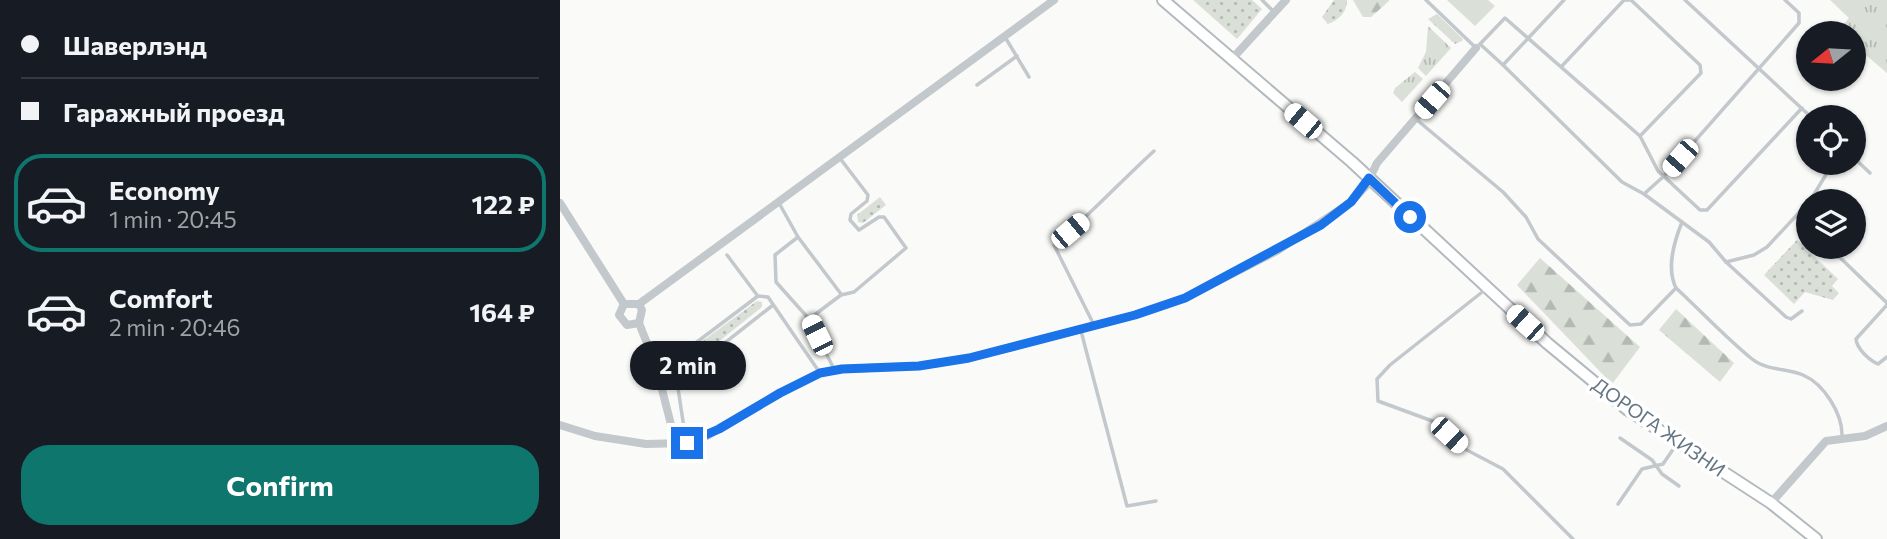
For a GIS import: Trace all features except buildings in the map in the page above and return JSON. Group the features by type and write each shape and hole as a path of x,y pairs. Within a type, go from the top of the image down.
{"main road":[{"name":"ДОРОГА ЖИЗНИ","path":"1163,0 1369,178 1486,289 1628,410 1771,503 1816,539"}],"street":[{"path":"624,303 639,303 1054,0"},
{"path":"1231,60 1286,0"},
{"path":"560,425 595,436 646,444 687,443 724,427 780,393 820,373 919,366 969,358 1185,298 1277,251 1351,202 1377,163 1478,46"},
{"path":"560,202 624,303"},
{"path":"624,303 619,315 622,321 633,326 639,323 642,317 639,303"},
{"path":"639,323 656,366 676,444"},
{"path":"1771,503 1820,446 1842,437 1865,436 1887,426"}],"lane":[{"path":"1262,0 1275,12"},
{"path":"1426,0 1503,65 1622,182 1644,194 1709,242 1726,262 1786,317 1791,319 1802,311"},
{"path":"1503,65 1564,0"},
{"path":"1561,66 1624,1 1631,0 1700,65 1701,73 1640,136"},
{"path":"1685,0 1799,105"},
{"path":"1644,194 1664,176 1799,23 1799,13 1784,0"},
{"path":"1478,46 1504,18 1640,136 1650,159 1700,210 1707,210 1796,114"},
{"path":"1005,37 1029,77"},
{"path":"977,85 1017,57"},
{"path":"1415,119 1503,192 1526,218 1538,239 1630,325 1641,324 1676,288"},
{"path":"1094,325 1054,245 1103,203 1154,151"},
{"path":"809,319 841,295 854,292 906,248 884,217 879,216 859,230 850,220 851,214 867,201 868,195 838,157"},
{"path":"1866,169 1870,173"},
{"path":"778,201 798,237 841,295"},
{"path":"1726,262 1754,255 1767,247 1796,216"},
{"path":"1682,221 1673,251 1672,281 1676,288 1754,361 1778,370 1802,374 1815,382 1838,415 1842,437"},
{"path":"798,237 775,255 776,282 809,319 834,370"},
{"path":"727,255 758,296"},
{"path":"1841,259 1887,304 1856,339 1857,345 1873,362 1878,364 1887,357"},
{"path":"1486,289 1390,365 1377,379 1378,401 1435,422 1463,448 1503,469 1573,539"},
{"path":"687,443 679,403 679,379 674,362 758,296 768,297 820,373"},
{"path":"679,379 773,305"},
{"path":"1080,329 1128,506 1156,500"},
{"path":"1620,438 1652,460 1679,485"},
{"path":"1618,504 1642,469 1663,464 1678,443"}],"green space":[{"path":"1193,0 1252,0 1262,9 1237,39"},
{"path":"1334,0 1347,0 1346,8 1342,15 1328,24 1322,17"},
{"path":"1353,0 1389,1 1371,17 1363,17"},
{"path":"1447,0 1488,0 1495,6 1475,26"},
{"path":"1830,0 1887,0 1887,73 1866,55 1866,21 1846,21 1849,18"},
{"path":"1437,14 1462,41 1455,44 1428,19"},
{"path":"1428,26 1451,48 1426,76 1418,68 1426,52"},
{"path":"1415,72 1423,79 1402,102 1393,93 1395,88"},
{"path":"880,197 886,205 863,223 858,222 857,215"},
{"path":"1796,241 1796,259 1817,259 1838,279 1832,286 1839,293 1833,300 1805,292 1794,304 1764,275"},
{"path":"1540,258 1640,347 1612,384 1517,285"},
{"path":"757,301 762,302 762,307 682,371 680,369 681,357"},
{"path":"1676,309 1734,363 1720,382 1659,330"}],"route":[{"path":"687,443 707,436 820,373 842,369 919,366 969,358 1135,315 1185,298 1321,225 1361,193 1369,178 1410,217"}]}
